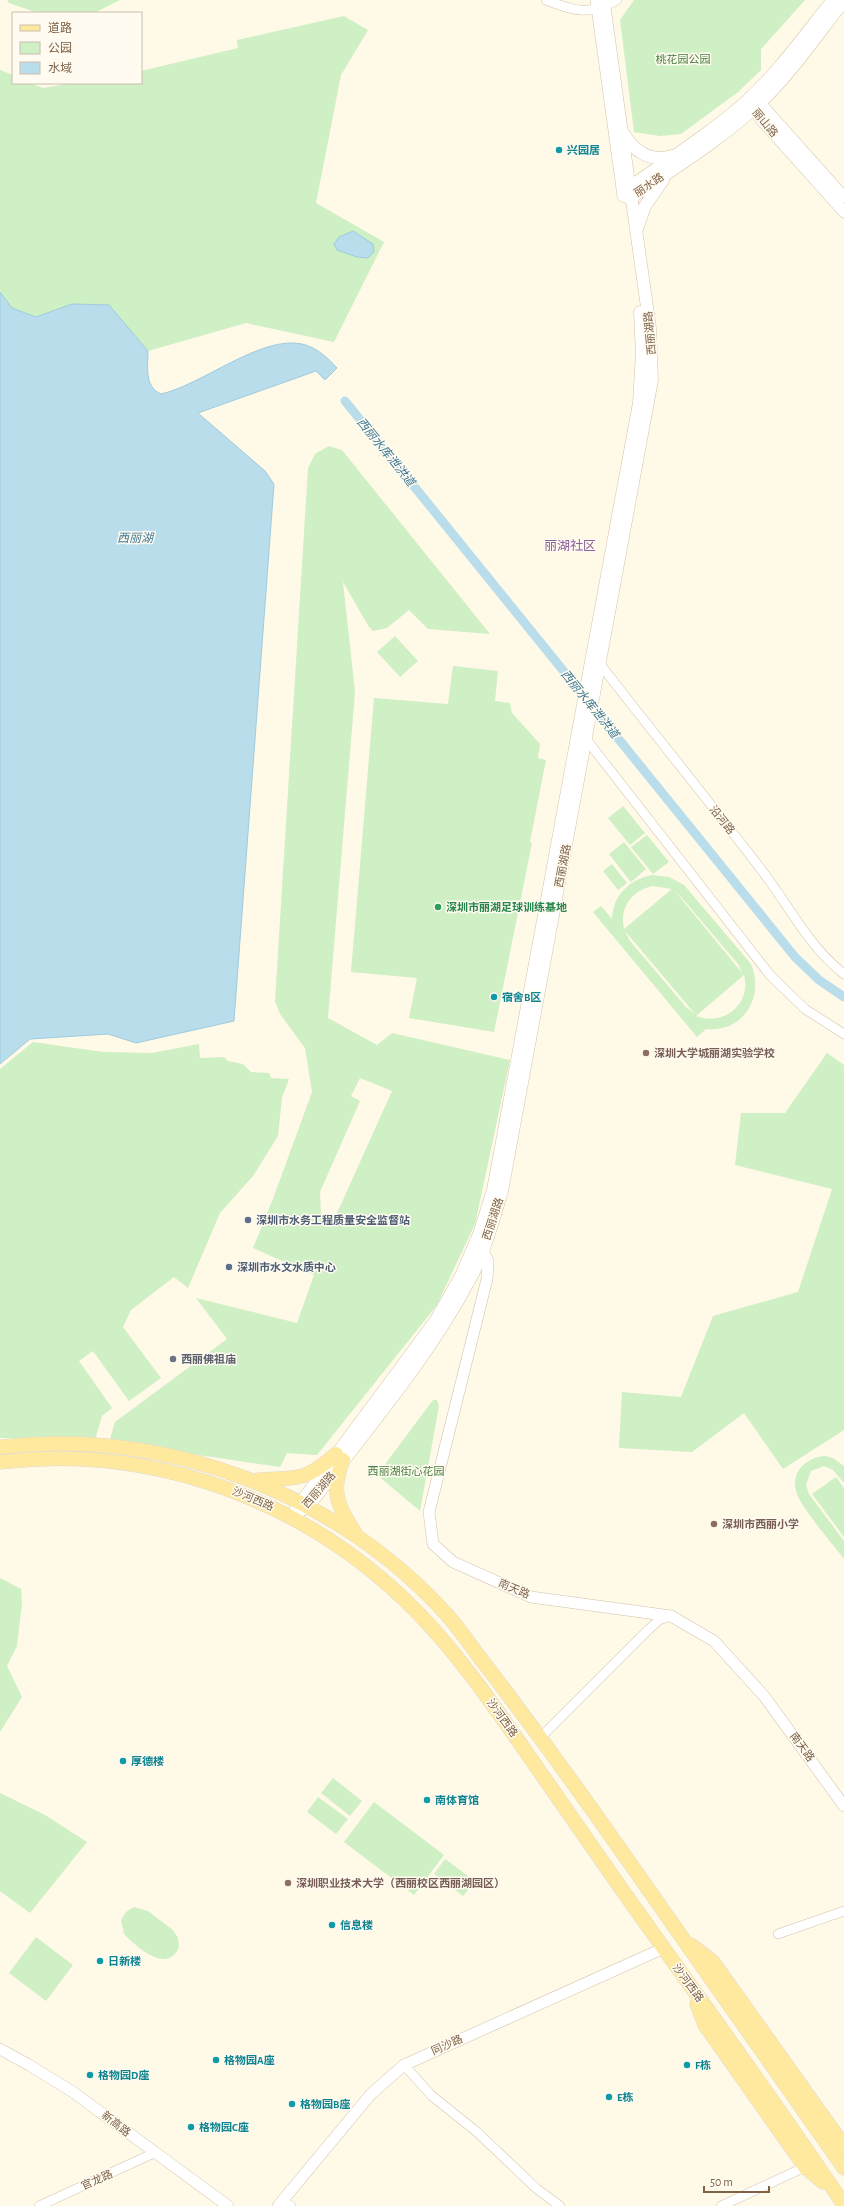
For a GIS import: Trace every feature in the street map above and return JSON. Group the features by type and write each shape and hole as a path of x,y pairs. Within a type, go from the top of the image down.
{"main road":[{"name":"丽水路","path":"753,104 773,73 833,0"},
{"name":"丽水路","path":"629,193 676,161 753,104 844,1"},
{"path":"623,133 629,143 646,156 676,161 652,195 640,217 637,232"},
{"name":"西丽湖路","path":"595,664 652,380 650,328 637,232 629,193"},
{"name":"西丽湖路","path":"595,664 639,404 641,380 642,328 629,193"},
{"path":"587,707 595,664"},
{"name":"西丽湖路","path":"292,1517 303,1505 444,1324 470,1279 483,1250 502,1191 586,739 587,707"},
{"name":"西丽湖路","path":"339,1457 436,1320 461,1276 479,1234 493,1190 587,707"},
{"name":"沙河西路","path":"0,1446 58,1443 130,1448 200,1463 251,1481 303,1505 358,1537 396,1567 448,1616 541,1737 844,2168"},
{"path":"251,1481 289,1480 301,1477 339,1457"},
{"path":"339,1457 335,1486 337,1498 341,1510 358,1537"},
{"name":"沙河西路","path":"0,1462 76,1459 151,1468 227,1488 292,1517 328,1538 366,1566 402,1597 434,1630 494,1707 800,2138 841,2200"},
{"path":"684,1940 713,1962 844,2146"},
{"path":"689,1983 705,2026 805,2166 841,2200"}],"street":[{"path":"546,0 571,10 582,11 600,3 617,0"},
{"name":"西丽湖路","path":"600,3 623,133 629,193"},
{"name":"西丽湖路","path":"600,3 629,193"},
{"name":"丽山路","path":"753,104 844,196"},
{"name":"丽山路","path":"753,104 844,212"},
{"name":"沿河路","path":"595,664 763,872 800,928 820,951 844,974"},
{"path":"586,739 770,975 805,1009 844,1034"},
{"name":"南天路","path":"483,1250 488,1261 487,1279 429,1512 433,1544 453,1562 531,1597 671,1616 714,1641 764,1696 844,1806"},
{"path":"541,1737 648,1630 659,1620 671,1616"},
{"path":"778,1934 844,1911"},
{"name":"同沙路","path":"284,2204 371,2094 404,2065 664,1948"},
{"name":"新高路","path":"0,2049 29,2064 73,2092 154,2154 228,2206"},
{"path":"404,2065 432,2096 477,2132 538,2189 560,2206"},
{"name":"官龙路","path":"39,2206 154,2154"},
{"path":"721,2206 805,2166"}],"green space":[{"path":"7,0 120,0 96,12 35,12 9,3"},
{"name":"桃花园公园","path":"634,0 805,0 761,49 761,70 738,92 681,134 660,136 634,132 620,20"},
{"path":"344,16 368,30 341,75 316,203 384,242 334,342 246,323 148,351 109,305 72,304 36,317 12,308 0,292 0,70 12,75 12,84 33,84 43,88 67,84 142,84 142,71 238,48 237,40"},
{"path":"329,446 342,450 490,634 428,629 409,610 387,628 373,631 369,627 343,582 355,692 328,1018 377,1045 392,1033 510,1060 475,1224 437,1305 317,1455 287,1453 280,1467 109,1442 115,1422 227,1339 196,1298 297,1323 314,1275 253,1248 273,1199 312,1092 305,1048 280,1014 275,1001 308,468 315,454","holes":["360,1078 392,1091 333,1222 321,1214 320,1192 360,1101 351,1096"]},
{"path":"395,636 418,661 400,677 377,652"},
{"name":"深圳市丽湖足球训练基地","path":"453,666 498,671 495,701 510,703 512,713 540,744 538,758 546,760 530,842 532,843 494,1032 409,1018 417,978 351,972 374,698 448,704"},
{"path":"623,806 645,833 630,845 608,818"},
{"path":"647,835 669,862 653,874 631,847"},
{"path":"624,842 646,869 631,882 609,854"},
{"path":"612,864 627,883 618,890 603,871"},
{"path":"652,875 669,877 684,885 751,964 755,976 753,1000 748,1010 740,1019 731,1025 719,1029 706,1029 697,1037 593,912 601,906 612,919 615,903 619,896 630,885 644,877","holes":["653,886 672,889 624,929 623,914 625,907 633,896 646,888","674,890 738,964 743,974","625,931 695,1014 686,1007 630,941","744,975 744,995 739,1004 733,1010 725,1016 716,1018 706,1019 696,1016"]},
{"path":"33,1042 103,1052 152,1053 199,1044 200,1058 224,1057 228,1061 243,1064 251,1072 269,1073 271,1078 289,1079 282,1098 278,1136 253,1176 220,1213 188,1288 174,1277 131,1310 123,1327 161,1378 129,1401 93,1351 79,1361 112,1408 102,1416 95,1440 0,1438 0,1069"},
{"path":"827,1053 844,1065 844,1430 783,1469 744,1413 692,1452 619,1448 622,1392 681,1397 713,1316 798,1292 832,1189 735,1165 741,1113 785,1113"},
{"name":"西丽湖街心花园","path":"433,1400 437,1400 439,1406 420,1511 377,1475"},
{"path":"825,1456 833,1458 844,1466 844,1483 833,1470 824,1466 811,1471 806,1485 809,1494 844,1541 844,1559 805,1509 800,1501 795,1486 797,1473 806,1463 811,1459"},
{"path":"836,1477 844,1488 844,1537 812,1494"},
{"path":"0,1578 21,1589 22,1603 17,1646 7,1666 22,1697 0,1732"},
{"path":"333,1778 362,1801 350,1816 321,1793"},
{"path":"0,1793 45,1815 87,1842 30,1913 0,1891"},
{"path":"318,1797 348,1819 336,1834 307,1812"},
{"path":"374,1802 444,1855 414,1895 344,1842"},
{"path":"445,1859 475,1881 463,1896 434,1874"},
{"path":"134,1907 148,1911 173,1930 178,1938 179,1947 174,1955 167,1959 160,1959 152,1956 136,1945 124,1934 121,1920 126,1912"},
{"path":"36,1937 73,1965 46,2001 9,1973"}],"water":[{"path":"353,231 373,244 374,252 368,258 357,257 337,250 334,244 339,237"},
{"name":"西丽湖","path":"0,292 12,308 36,317 72,304 109,305 148,351 149,381 156,391 161,394 195,381 250,353 286,343 307,345 317,350 337,368 325,380 316,371 198,413 265,471 274,484 234,1021 136,1043 108,1034 30,1039 0,1064"}],"waterway":[{"name":"西丽水库泄洪道","path":"345,401 795,957 819,980 844,997"}],"place":[{"name":"兴园居","path":"559,150"},
{"name":"深圳市丽湖足球训练基地","path":"438,907"},
{"name":"宿舍B区","path":"494,997"},
{"name":"深圳大学城丽湖实验学校","path":"646,1053"},
{"name":"深圳市水务工程质量安全监督站","path":"248,1220"},
{"name":"深圳市水文水质中心","path":"229,1267"},
{"name":"西丽佛祖庙","path":"173,1359"},
{"name":"深圳市西丽小学","path":"714,1524"},
{"name":"厚德楼","path":"123,1761"},
{"name":"南体育馆","path":"427,1800"},
{"name":"深圳职业技术大学（西丽校区西丽湖园区）","path":"288,1883"},
{"name":"信息楼","path":"332,1925"},
{"name":"日新楼","path":"100,1961"},
{"name":"格物园A座","path":"216,2060"},
{"name":"F栋","path":"687,2065"},
{"name":"格物园D座","path":"90,2075"},
{"name":"E栋","path":"609,2097"},
{"name":"格物园B座","path":"292,2104"},
{"name":"格物园C座","path":"191,2127"}],"district":[{"name":"丽湖社区","path":"570,546"}]}
